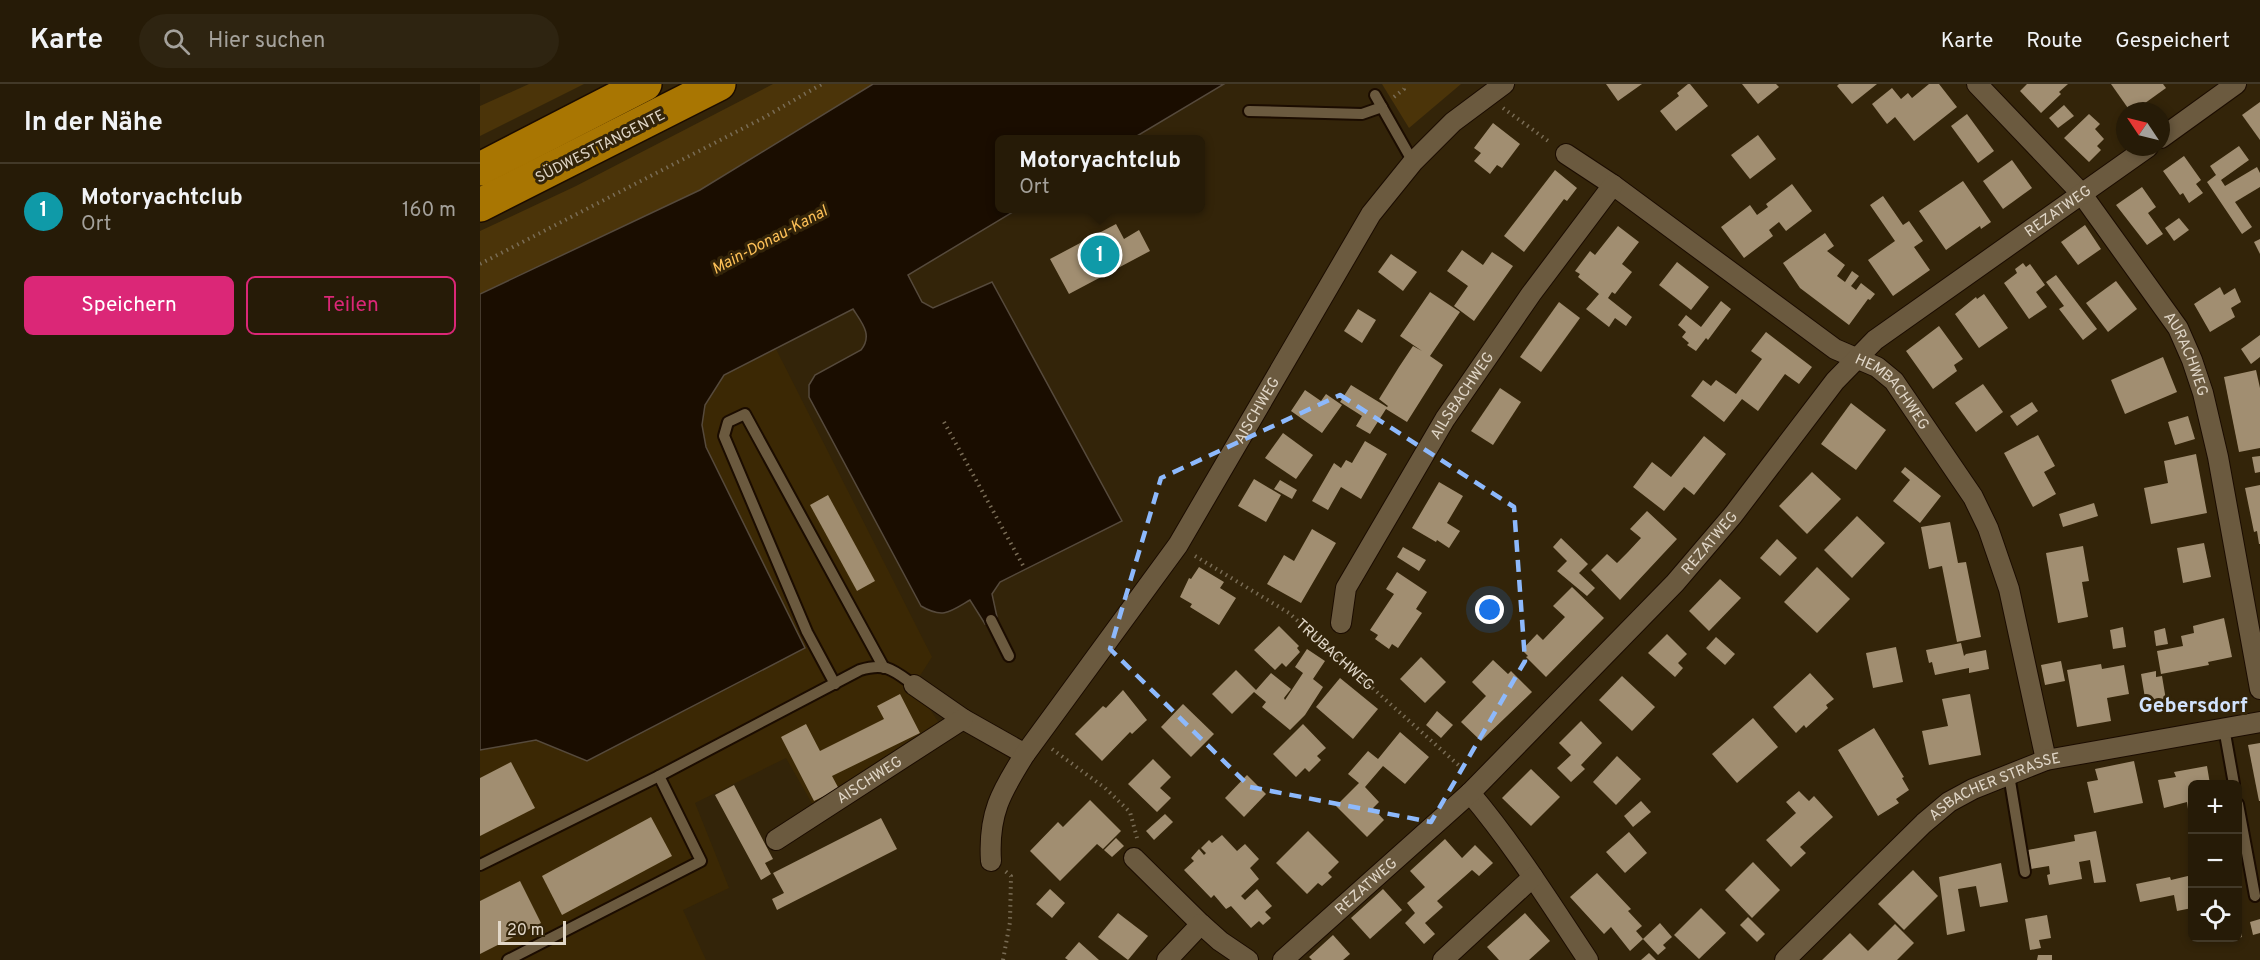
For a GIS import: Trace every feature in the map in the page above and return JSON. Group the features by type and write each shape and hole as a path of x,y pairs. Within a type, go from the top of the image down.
{"highway":[{"path":"480,169 645,84"},
{"name":"SÜDWESTTANGENTE","path":"480,205 718,84"}],"street":[{"name":"AURACHWEG","path":"1977,84 2081,193 2178,328 2203,393 2218,457 2260,689"},
{"path":"2170,132 2236,84"},
{"name":"AISCHWEG","path":"991,861 990,837 994,814 1005,786 1031,746 1178,545 1367,222 1413,162 1453,122 1496,89"},
{"name":"HEMBACHWEG","path":"1566,154 1613,185 1835,349 1877,367 1894,381 1973,497 1988,528 2008,589 2046,760"},
{"name":"REZATWEG","path":"1284,960 1475,788 1701,554 1835,381 1875,340 2135,156"},
{"name":"AILSBACHWEG","path":"1341,623 1346,588 1445,419 1531,294 1613,185"},
{"path":"914,685 963,719 1031,746"},
{"name":"AISCHWEG","path":"776,840 963,719"},
{"name":"ASBACHER STRASSE","path":"1785,960 1924,823 1949,802 1973,789 2046,760 2260,722"},
{"path":"1475,788 1491,818 1588,960"},
{"path":"1134,858 1201,924 1220,941 1248,960"},
{"path":"1443,960 1533,877"},
{"path":"1167,960 1201,924"}],"lane":[{"path":"1375,95 1413,162"},
{"path":"1249,111 1362,114 1382,107"},
{"path":"835,684 807,632 724,436 728,422 745,414 884,668"},
{"path":"991,621 1009,656"},
{"path":"480,866 659,776 860,670 876,666 893,670 914,685"},
{"path":"2224,728 2233,780"},
{"path":"2009,775 2025,872"},
{"path":"508,960 701,861 659,776"},
{"path":"2242,827 2254,896"}],"path":[{"path":"480,264 752,124 822,84"},
{"path":"1496,89 1501,107 1566,154"},
{"path":"944,422 1025,569"},
{"name":"TRUBACHWEG","path":"1178,545 1289,614 1475,788"},
{"path":"1031,746 1105,788 1130,812 1138,843 1134,858"},
{"path":"991,861 1011,876 1010,922 1003,960"}],"highlighted area":[{"path":"1340,395 1514,507 1525,661 1431,822 1250,787 1110,649 1161,478"}],"shaded area":[{"path":"529,84 584,84 480,136 480,106"},
{"path":"773,84 873,84 700,190 480,294 480,231 576,186"},
{"path":"1382,84 1461,84 1409,128"},
{"path":"776,349 932,657 914,685 943,729 814,807 786,758 695,803 729,888 683,910 706,960 480,960 480,750 536,740 587,761 706,447 702,425 705,405 724,375"}],"water":[{"name":"Main-Donau-Kanal","path":"873,84 1224,84 1139,135 995,135 995,213 1011,213 908,275 922,302 933,308 992,282 1122,521 1000,582 992,594 997,617 985,624 970,600 957,608 941,613 921,606 809,397 809,385 815,375 861,350 864,345 865,329 853,309 724,375 705,405 702,425 706,447 805,648 587,761 536,740 480,750 480,294 700,190"}],"building":[{"path":"1606,84 1642,84 1618,101"},
{"path":"1688,84 1708,106 1676,131 1660,111 1679,96 1677,93"},
{"path":"1742,84 1776,84 1779,87 1758,104"},
{"path":"1839,84 1877,84 1852,104 1837,86"},
{"path":"1929,84 1939,84 1957,107 1914,141 1895,117 1887,124 1872,104 1892,88 1901,99 1908,93 1912,98"},
{"path":"2027,84 2068,84 2041,113 2020,91"},
{"path":"2111,84 2163,84 2166,88 2147,102 2124,102"},
{"path":"2260,102 2260,140 2242,115"},
{"path":"2064,105 2074,116 2058,128 2049,118"},
{"path":"1967,114 1994,151 1978,163 1951,126"},
{"path":"2089,114 2100,124 2095,129 2104,139 2097,146 2101,150 2089,162 2064,138"},
{"path":"1493,123 1520,144 1502,168 1497,165 1490,174 1474,161 1481,153 1474,148"},
{"path":"1758,135 1776,159 1750,179 1731,155"},
{"path":"2239,146 2249,160 2221,180 2225,186 2257,167 2260,173 2260,187 2235,202 2252,227 2242,234 2207,182 2216,175 2210,166"},
{"path":"2184,156 2201,180 2196,184 2203,193 2189,203 2183,193 2180,195 2163,171"},
{"path":"2012,160 2032,188 2003,209 1983,181"},
{"path":"1555,170 1577,188 1567,201 1564,199 1524,252 1504,236"},
{"path":"1963,181 1991,222 1981,229 1980,226 1946,250 1919,211"},
{"path":"1792,184 1812,211 1786,231 1779,222 1769,230 1773,236 1744,258 1721,227 1750,205 1757,215 1768,207 1766,204"},
{"path":"2142,187 2156,207 2148,213 2163,234 2147,245 2116,205"},
{"path":"1883,196 1903,225 1909,221 1923,241 1914,247 1930,270 1893,296 1868,260 1895,241 1870,205"},
{"path":"2179,218 2189,230 2174,241 2165,228"},
{"path":"1116,224 1124,239 1139,230 1150,251 1069,294 1050,259"},
{"path":"2085,225 2101,249 2078,265 2061,242"},
{"path":"1618,226 1639,242 1622,264 1632,272 1615,294 1612,292 1608,298 1632,317 1626,326 1615,318 1609,327 1586,309 1599,294 1578,277 1580,274 1575,271 1590,251 1595,255"},
{"path":"1825,233 1834,246 1827,251 1845,265 1837,276 1845,282 1852,271 1859,276 1851,286 1856,290 1861,283 1875,294 1870,300 1868,299 1849,325 1800,288 1783,263"},
{"path":"2260,239 2260,254 2254,242"},
{"path":"1462,250 1483,265 1492,252 1513,266 1474,321 1454,306 1468,286 1447,271"},
{"path":"1391,254 1417,272 1403,291 1378,272"},
{"path":"1677,262 1709,287 1691,310 1659,285"},
{"path":"2023,263 2026,267 2030,264 2045,285 2036,292 2047,307 2029,319 2004,283 2017,273 2015,269"},
{"path":"2056,275 2097,329 2083,340 2059,309 2064,306 2046,282"},
{"path":"2116,281 2137,309 2108,332 2086,303"},
{"path":"2220,287 2224,295 2235,288 2241,302 2231,308 2235,317 2210,332 2194,304"},
{"path":"1430,292 1460,312 1430,356 1443,365 1407,422 1386,409 1370,434 1356,426 1362,416 1340,402 1351,385 1388,406 1379,399 1413,346 1422,351 1400,336"},
{"path":"1984,294 2008,328 1979,348 1955,314 1976,297 1977,299"},
{"path":"1721,301 1731,309 1708,340 1706,338 1696,351 1687,345 1689,343 1682,337 1686,332 1678,325 1686,315 1701,327"},
{"path":"1559,302 1580,318 1541,372 1520,357"},
{"path":"1358,309 1376,320 1362,343 1344,331"},
{"path":"1939,326 1963,359 1954,365 1957,371 1933,389 1906,351"},
{"path":"1766,332 1812,367 1799,384 1785,374 1758,411 1742,399 1724,422 1691,396 1703,380 1711,386 1716,380 1736,394 1762,359 1751,351"},
{"path":"2260,335 2260,357 2251,364 2241,349"},
{"path":"2163,357 2177,392 2125,414 2111,380"},
{"path":"2256,370 2260,388 2260,448 2239,452 2224,377"},
{"path":"1983,384 2003,412 1976,432 1955,403"},
{"path":"1500,388 1521,402 1493,445 1471,431"},
{"path":"1305,390 1321,401 1326,394 1342,405 1322,433 1291,411"},
{"path":"2032,402 2038,411 2017,426 2010,416"},
{"path":"1851,403 1886,430 1856,470 1821,444"},
{"path":"2188,416 2195,439 2175,445 2168,422"},
{"path":"1283,433 1313,455 1296,479 1265,458"},
{"path":"2038,435 2055,466 2044,472 2056,494 2033,507 2004,453"},
{"path":"1704,436 1726,454 1694,495 1684,487 1664,511 1633,487 1652,462 1671,477"},
{"path":"1365,441 1387,454 1361,499 1341,487 1328,510 1312,501 1334,463 1341,468 1346,460 1352,463"},
{"path":"2196,454 2207,513 2151,524 2144,488 2168,483 2164,461"},
{"path":"2260,456 2260,472 2255,473 2252,457"},
{"path":"1905,467 1941,496 1920,523 1893,501 1910,480 1901,472"},
{"path":"1812,472 1841,499 1807,534 1779,506"},
{"path":"1254,479 1281,495 1266,522 1238,506"},
{"path":"1280,480 1297,490 1292,499 1274,489"},
{"path":"1439,482 1463,496 1447,523 1460,531 1449,548 1412,528"},
{"path":"2260,485 2259,544 2257,531 2254,532 2245,488"},
{"path":"828,495 875,581 857,591 810,505"},
{"path":"2094,503 2098,516 2063,527 2059,514"},
{"path":"1647,511 1677,539 1620,600 1591,570 1607,554 1617,563 1628,552 1641,538 1630,529"},
{"path":"1857,516 1885,543 1852,578 1824,550"},
{"path":"1950,522 1958,563 1966,562 1981,637 1957,642 1942,566 1929,569 1921,527"},
{"path":"1312,529 1336,543 1301,603 1267,584 1284,555 1294,561"},
{"path":"1561,538 1588,564 1579,573 1595,588 1587,596 1557,571 1567,561 1553,547"},
{"path":"1777,539 1797,558 1780,576 1760,558"},
{"path":"2204,543 2211,577 2183,583 2177,548"},
{"path":"2083,546 2089,581 2082,582 2088,617 2058,623 2046,553"},
{"path":"1403,547 1426,560 1419,571 1397,557"},
{"path":"1199,567 1224,582 1220,588 1236,598 1219,625 1190,607 1192,604 1180,597 1189,578 1191,579"},
{"path":"1817,567 1850,599 1817,633 1784,602"},
{"path":"1397,572 1427,592 1416,609 1422,613 1398,648 1392,644 1389,649 1375,639 1378,635 1370,630 1394,594 1386,589"},
{"path":"1720,579 1741,598 1709,631 1689,611"},
{"path":"1572,587 1604,618 1546,677 1522,650 1537,634 1543,640 1565,617 1553,606"},
{"path":"2224,618 2232,657 2208,662 2209,665 2161,674 2157,651 2183,646 2181,636 2194,633 2193,626"},
{"path":"1279,626 1299,646 1297,648 1300,652 1286,667 1282,663 1275,670 1254,650"},
{"path":"2123,627 2126,647 2113,649 2110,630"},
{"path":"2165,628 2168,644 2156,646 2154,631"},
{"path":"1667,634 1687,654 1678,663 1683,668 1675,677 1648,653"},
{"path":"1716,637 1735,654 1725,665 1706,648"},
{"path":"1961,643 1964,656 1986,650 1989,669 1969,673 1969,668 1935,675 1926,650"},
{"path":"1896,647 1903,682 1873,688 1866,653"},
{"path":"1307,649 1325,661 1313,679 1323,687 1305,715 1290,730 1262,707 1266,702 1254,692 1232,714 1212,694 1236,670 1256,690 1271,673 1291,689 1284,698 1285,700 1303,673 1295,667"},
{"path":"1421,657 1446,682 1425,703 1400,679"},
{"path":"1493,660 1508,674 1511,671 1532,692 1481,741 1461,722 1486,696 1472,682"},
{"path":"2061,661 2065,681 2045,685 2041,665"},
{"path":"2101,664 2102,669 2124,665 2129,694 2107,698 2111,721 2077,727 2067,670"},
{"path":"2156,671 2156,677 2162,676 2166,700 2146,704 2141,674"},
{"path":"1810,673 1834,699 1826,705 1828,708 1806,728 1804,725 1796,733 1773,707"},
{"path":"1622,676 1655,707 1632,731 1599,700"},
{"path":"1340,678 1378,709 1353,739 1316,707"},
{"path":"1123,690 1147,720 1132,734 1130,732 1102,761 1075,734"},
{"path":"900,694 920,733 832,776 839,789 814,801 781,737 806,724 820,751 884,719 877,706"},
{"path":"1970,694 1981,755 1929,765 1922,731 1948,726 1942,699"},
{"path":"1183,704 1214,734 1191,757 1161,727"},
{"path":"1437,711 1453,725 1441,738 1426,725"},
{"path":"1753,718 1778,747 1737,783 1712,754"},
{"path":"1581,721 1602,743 1581,765 1585,769 1571,782 1557,768 1571,755 1559,743"},
{"path":"1303,724 1326,748 1317,756 1321,760 1309,772 1305,768 1296,777 1273,754"},
{"path":"1874,728 1904,777 1902,778 1909,790 1896,799 1899,803 1878,816 1838,750"},
{"path":"1400,732 1429,757 1405,784 1383,766 1365,787 1379,802 1373,808 1384,820 1367,837 1336,806 1359,783 1348,774 1368,751 1378,759"},
{"path":"2260,743 2260,801 2259,801 2248,745"},
{"path":"1617,756 1641,779 1616,805 1593,782"},
{"path":"1153,759 1171,777 1160,788 1171,798 1157,812 1128,784"},
{"path":"2134,761 2143,803 2094,813 2087,782 2098,780 2095,769"},
{"path":"511,762 535,808 480,836 480,778"},
{"path":"2207,766 2209,780 2188,780 2188,809 2187,802 2164,808 2158,780 2176,777 2174,772"},
{"path":"1531,769 1560,797 1531,826 1502,798"},
{"path":"1247,775 1266,794 1244,817 1225,798"},
{"path":"734,785 773,859 765,863 771,874 761,880 715,795"},
{"path":"1799,791 1809,801 1814,796 1833,817 1800,847 1806,853 1791,867 1766,840 1796,813 1786,802"},
{"path":"1090,800 1121,831 1103,849 1097,844 1060,881 1030,851 1058,822 1063,827"},
{"path":"1641,801 1651,812 1633,827 1624,816"},
{"path":"1165,814 1173,822 1154,840 1146,831"},
{"path":"651,817 672,856 562,915 542,876"},
{"path":"881,818 897,849 777,910 772,899 784,893 773,873"},
{"path":"1308,831 1339,862 1328,873 1332,877 1322,886 1318,883 1307,894 1276,863"},
{"path":"2096,831 2106,882 2094,883 2090,860 2079,862 2082,879 2049,885 2047,875 2050,874 2049,866 2031,869 2028,850 2075,841 2074,835"},
{"path":"1629,832 1647,853 1625,873 1606,852"},
{"path":"1222,835 1237,851 1245,844 1259,859 1250,868 1259,879 1241,896 1245,900 1257,889 1272,906 1265,912 1271,918 1263,925 1259,921 1251,928 1231,906 1226,909 1214,895 1211,898 1184,870 1194,861 1191,858 1199,849 1204,855 1206,853 1201,848 1209,840 1212,843"},
{"path":"1116,838 1124,846 1112,857 1104,850"},
{"path":"1445,839 1462,858 1475,845 1493,863 1479,876 1472,870 1437,901 1443,907 1425,923 1435,934 1424,944 1405,923 1415,913 1407,903 1425,887 1410,871"},
{"path":"1753,862 1780,890 1752,918 1725,890"},
{"path":"2001,863 2008,902 1980,907 1976,886 1958,889 1965,931 1947,935 1939,877"},
{"path":"1913,870 1938,896 1904,930 1878,904"},
{"path":"1597,873 1631,909 1628,911 1642,926 1636,931 1643,939 1630,951 1611,927 1604,934 1570,897"},
{"path":"2188,876 2188,909 2177,911 2174,895 2140,902 2136,884 2170,877 2171,880"},
{"path":"520,881 541,923 480,954 480,901"},
{"path":"1050,889 1065,903 1052,918 1036,904"},
{"path":"1383,889 1402,910 1370,939 1351,918"},
{"path":"1701,908 1726,933 1699,959 1674,935"},
{"path":"1118,913 1148,936 1128,960 1098,937"},
{"path":"1525,913 1550,941 1529,960 1499,960 1487,947"},
{"path":"2047,915 2051,938 2039,940 2041,948 2030,950 2025,919"},
{"path":"1748,917 1765,934 1757,942 1740,925"},
{"path":"2260,919 2260,933 2253,935 2250,922"},
{"path":"1660,923 1672,937 1663,945 1666,948 1658,955 1643,939"},
{"path":"1895,924 1914,943 1897,960 1822,960 1850,933 1868,951"},
{"path":"1333,935 1350,954 1343,960 1312,960 1309,957"},
{"path":"1079,942 1099,960 1068,960 1065,958"},
{"path":"1649,953 1656,960 1641,960"},
{"path":"2038,955 2052,955 2052,960 2037,960"}],"place":[{"name":"Motoryachtclub","path":"1100,255"}],"district":[{"name":"Gebersdorf","path":"2193,705"}]}
